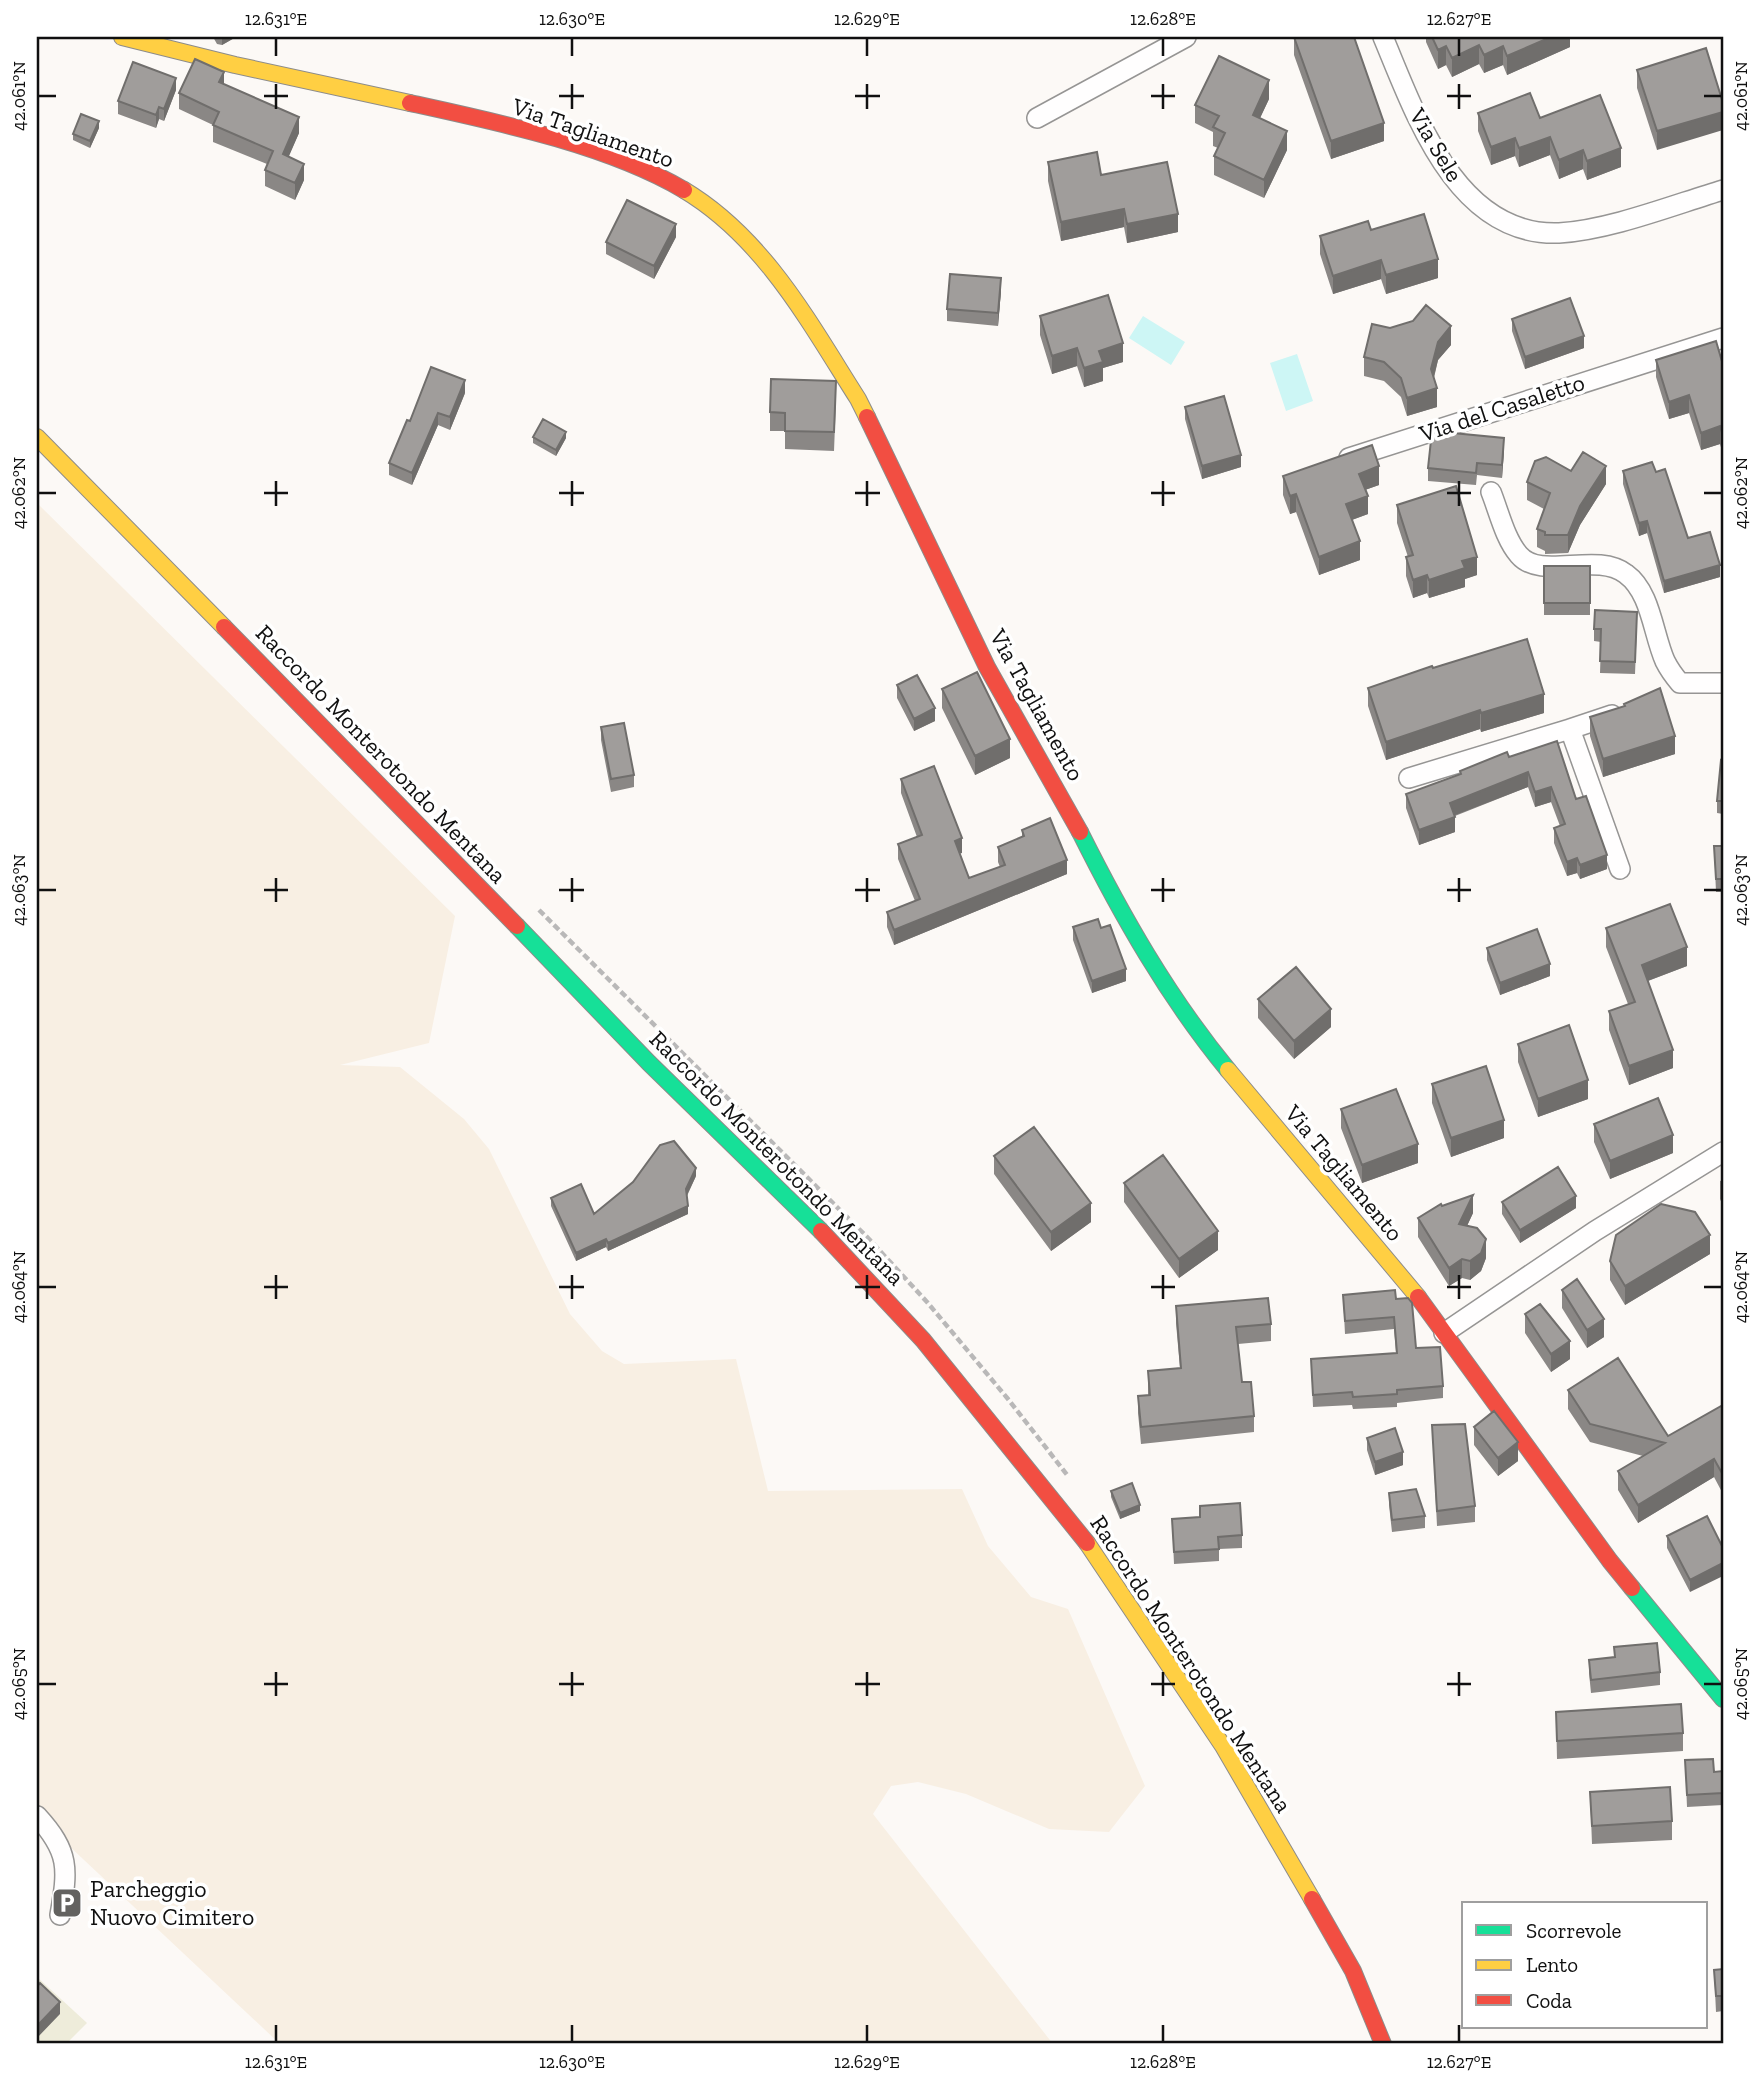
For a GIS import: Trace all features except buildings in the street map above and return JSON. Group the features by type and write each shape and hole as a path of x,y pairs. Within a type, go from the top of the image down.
{"street":[{"name":"Via Tagliamento","path":"122,37 235,65 482,119 554,139 666,180 708,205 733,226 789,290 858,399 987,667 1065,802 1111,893 1160,978 1216,1056 1310,1171 1405,1280 1610,1561 1723,1699"},
{"path":"1037,118 1186,37"},
{"name":"Via Sele","path":"1383,37 1419,121 1447,169 1476,202 1513,225 1531,230 1567,232 1628,219 1723,190"},
{"name":"Via del Casaletto","path":"1331,464 1723,338"},
{"name":"Raccordo Monterotondo Mentana","path":"37,437 445,850 649,1063 851,1261 932,1350 1080,1534 1223,1746 1353,1971 1383,2044"},
{"path":"1491,492 1513,546 1526,562 1544,566 1602,565 1628,575 1643,598 1666,663 1680,683"},
{"path":"1662,693 1680,683 1723,683"},
{"path":"1409,778 1627,709"},
{"path":"1570,729 1620,869"},
{"path":"1444,1333 1595,1231 1723,1152"},
{"path":"37,1816 55,1838 63,1854 66,1874 60,1915"}],"shaded area":[{"path":"37,503 455,916 429,1043 340,1065 400,1067 464,1119 489,1149 570,1314 602,1351 624,1364 736,1359 768,1491 962,1489 988,1546 1031,1597 1068,1609 1145,1786 1109,1832 1049,1829 966,1794 918,1782 891,1786 873,1814 1053,2044 280,2044 67,1844 37,1812"},
{"path":"37,1977 87,2023 66,2044 37,2044"}],"water":[{"path":"1143,316 1185,342 1171,365 1129,338"},
{"path":"1297,354 1313,401 1286,411 1270,363"}],"traffic: fast":[{"path":"1080,832 1147,955 1185,1014 1228,1070"},
{"path":"517,926 649,1063 821,1231"},
{"path":"1632,1588 1723,1699"}],"traffic: slow":[{"path":"122,37 410,103"},
{"path":"684,190 738,232 783,284 867,417"},
{"path":"37,437 224,627"},
{"path":"1228,1070 1418,1297"},
{"path":"1087,1543 1223,1746 1312,1899"}],"traffic: jam":[{"path":"410,103 515,127 587,148 654,174 684,190"},
{"path":"867,417 987,667 1080,832"},
{"path":"224,627 517,926"},
{"path":"821,1231 923,1340 1087,1543"},
{"path":"1418,1297 1632,1588"},
{"path":"1312,1899 1353,1971 1383,2044"}],"place":[{"name":"Parcheggio Nuovo Cimitero","path":"67,1903"}]}
